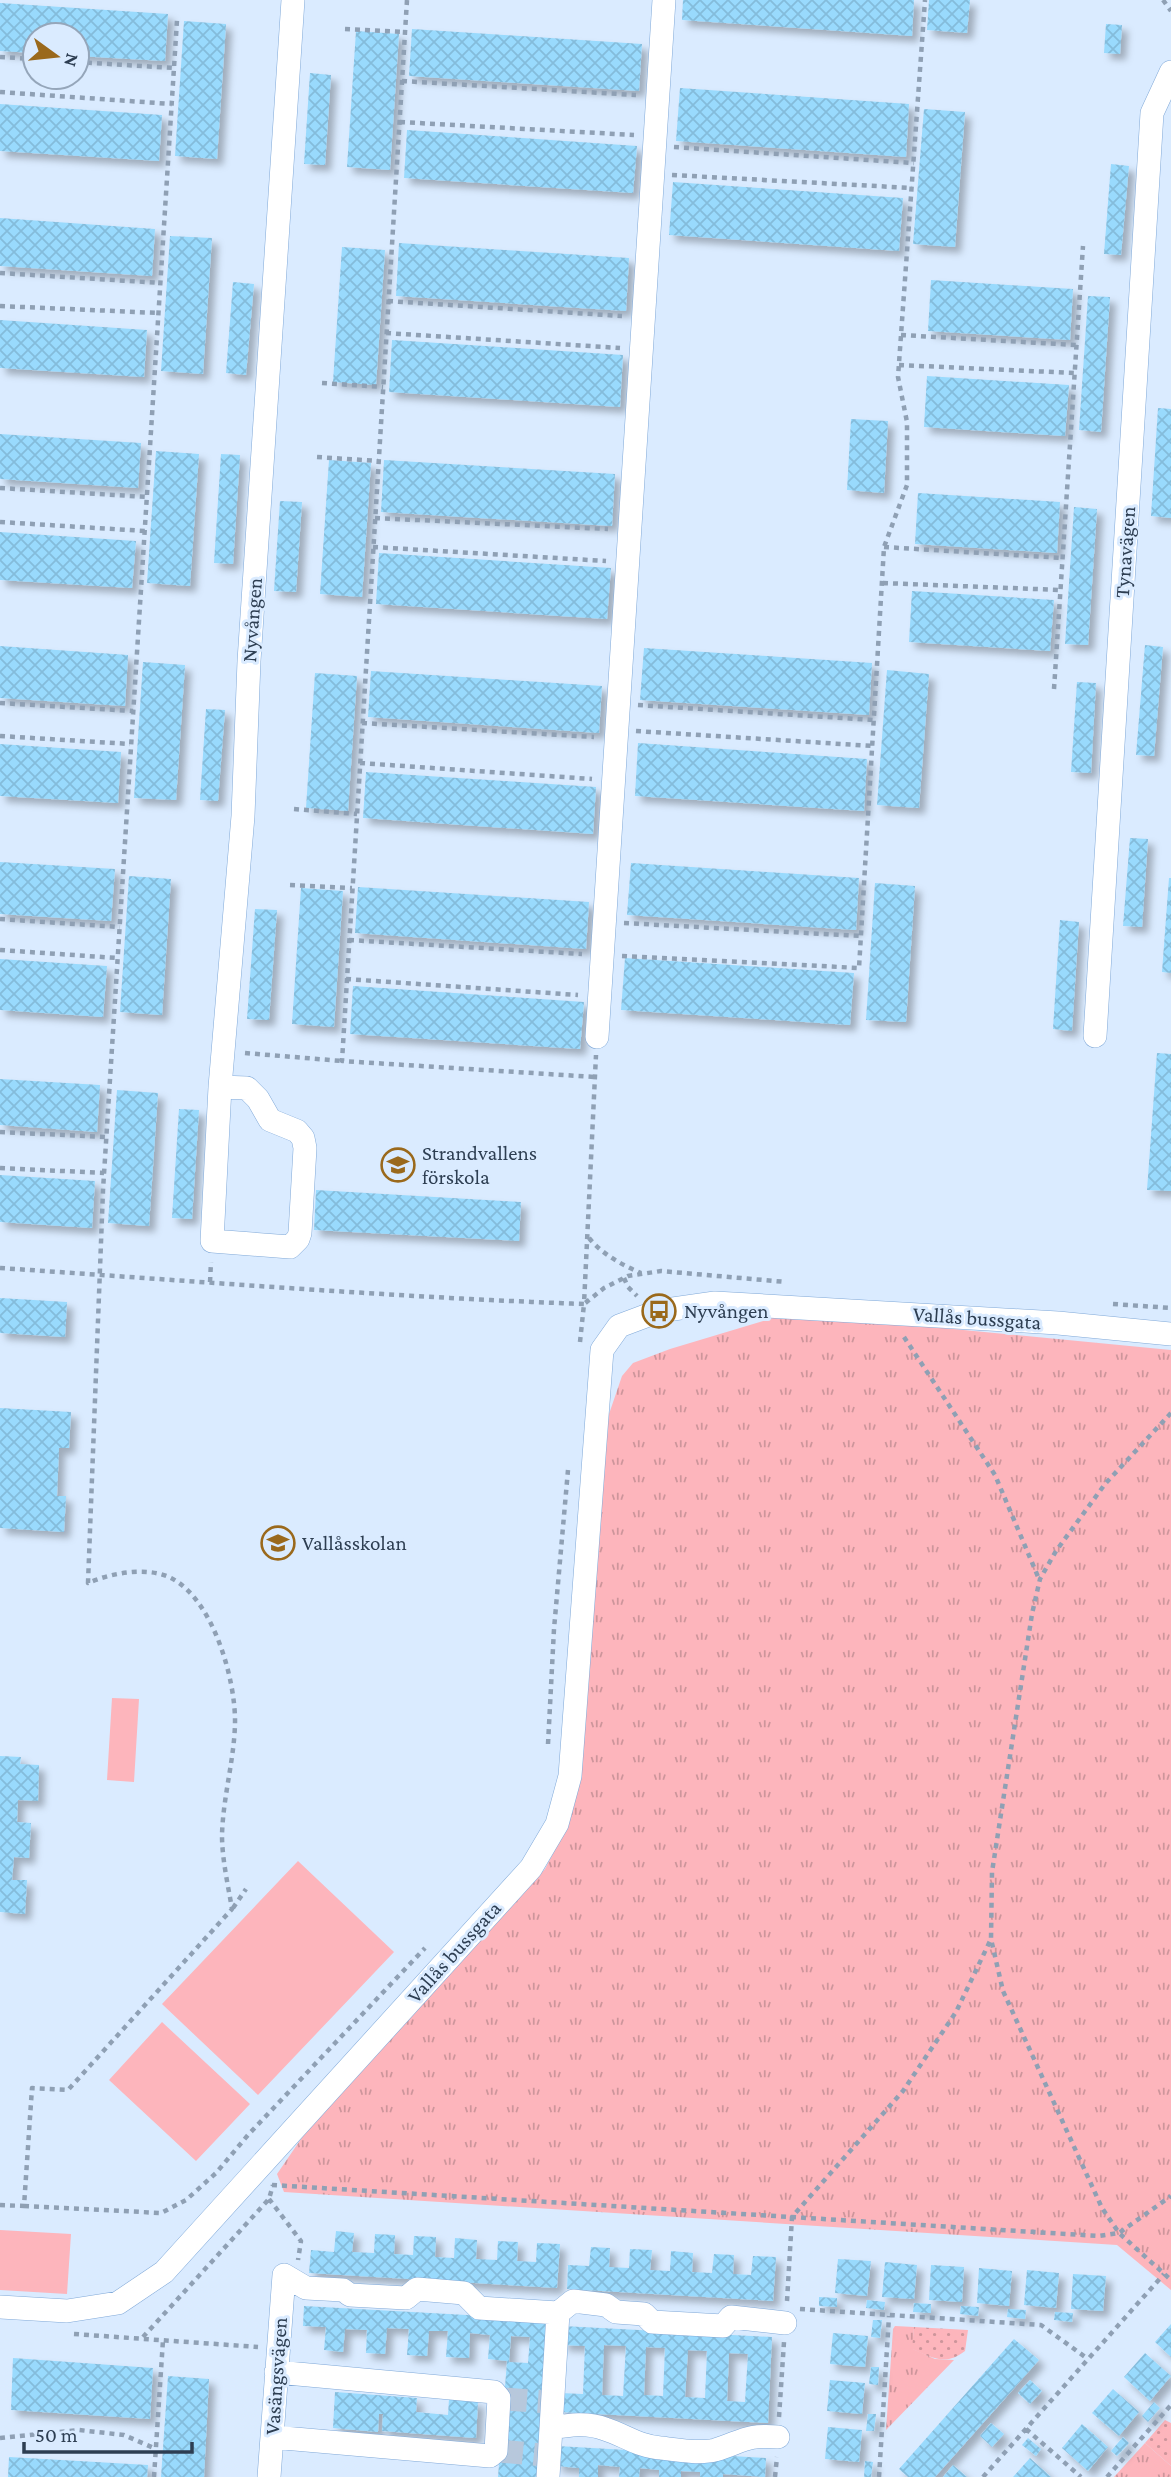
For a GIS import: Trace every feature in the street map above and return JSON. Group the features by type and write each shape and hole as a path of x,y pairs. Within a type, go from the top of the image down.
{"street":[{"name":"Nyvången","path":"220,1087 247,1088 258,1099 270,1120 297,1131 303,1138 305,1148 300,1233 290,1247 212,1241 220,1087 243,816 249,661 293,0"},
{"path":"597,1037 664,0"},
{"name":"Tynavägen","path":"1095,1036 1152,113 1171,72"},
{"name":"Vallås bussgata","path":"0,2307 67,2311 118,2303 164,2272 531,1868 557,1824 570,1776 599,1385 617,1353 635,1333 669,1317 782,1305 1058,1323 1171,1334"},
{"path":"284,2276 306,2288 343,2290 350,2295 406,2298 417,2289 464,2293 479,2308 558,2313 573,2301 607,2305 616,2312 644,2315 653,2322 723,2326 731,2317 792,2316"},
{"name":"Vasängsvägen","path":"269,2477 284,2276"},
{"path":"547,2462 551,2428 549,2402 558,2313"},
{"path":"272,2437 490,2456 498,2451 502,2398 494,2392 276,2372"},
{"path":"551,2428 592,2425 628,2441 657,2448 713,2451 741,2438 761,2435 778,2437"}],"path":[{"path":"342,1061 407,0"},
{"path":"349,940 859,968 884,547 907,485 907,422 898,377 925,0"},
{"path":"1163,0 1171,11"},
{"path":"177,20 106,1137 88,1583 107,1575 129,1573 171,1577 205,1610 223,1656 232,1689 234,1724 223,1804 222,1838 232,1909"},
{"path":"345,29 405,32"},
{"path":"0,57 21,59"},
{"path":"91,63 174,68"},
{"path":"402,81 658,96"},
{"path":"0,92 172,104"},
{"path":"400,122 914,163"},
{"path":"653,174 912,188"},
{"path":"1054,689 1083,246"},
{"path":"0,273 162,283"},
{"path":"388,300 644,318"},
{"path":"0,306 159,313"},
{"path":"386,333 642,349"},
{"path":"901,335 1076,345"},
{"path":"899,365 1074,373"},
{"path":"322,383 383,387"},
{"path":"317,457 378,461"},
{"path":"0,488 148,497"},
{"path":"375,518 630,530"},
{"path":"0,522 145,531"},
{"path":"373,547 628,562"},
{"path":"884,547 1063,558"},
{"path":"883,583 1060,590"},
{"path":"0,703 132,711"},
{"path":"618,704 874,720"},
{"path":"362,723 873,746"},
{"path":"0,736 130,744"},
{"path":"360,763 614,781"},
{"path":"294,809 357,814"},
{"path":"290,885 352,888"},
{"path":"0,919 120,927"},
{"path":"604,922 861,936"},
{"path":"0,950 117,958"},
{"path":"346,979 600,996"},
{"path":"0,1268 100,1273 262,1287 583,1304 597,1037"},
{"path":"224,1051 594,1077"},
{"path":"0,1132 106,1137"},
{"path":"0,1168 104,1173"},
{"path":"588,1237 596,1247 613,1259 642,1274"},
{"path":"888,1312 995,1475 1040,1579"},
{"path":"1171,1413 1105,1484 1056,1551 1040,1579 1032,1614 992,1872 991,1939 1003,1991 1102,2208 1119,2233 1171,2280"},
{"path":"0,2205 24,2206 32,2088 68,2090 232,1909 246,1889"},
{"path":"792,2217 902,2091 956,2012 991,1939"},
{"path":"216,2173 244,2183 273,2186 1099,2236 1119,2233 1171,2196"},
{"path":"143,2338 269,2199 273,2186"},
{"path":"269,2199 301,2241 300,2259 284,2276"},
{"path":"983,2477 1164,2274"},
{"path":"792,2316 889,2316 1041,2325 1088,2359"},
{"path":"879,2477 889,2316"},
{"path":"65,2334 278,2349"},
{"path":"154,2477 163,2340"},
{"path":"1107,2477 1170,2406"},
{"path":"1026,2429 1081,2477"},
{"path":"0,2438 79,2430 124,2435 156,2449"}],"green space":[{"path":"773,1318 922,1326 1171,1350 1171,2290 1117,2245 284,2192 277,2174 312,2123 545,1869 562,1836 608,1417 622,1376 633,1363"},
{"path":"112,1698 139,1699 134,1782 107,1780"},
{"path":"298,1861 394,1952 258,2095 162,2004"},
{"path":"162,2022 250,2104 196,2161 109,2080"},
{"path":"0,2230 71,2234 67,2294 0,2290"},
{"path":"895,2326 914,2327 913,2349 935,2359 954,2360 886,2430 893,2329"},
{"path":"914,2327 968,2330 965,2351 952,2358 939,2359 912,2349"},
{"path":"1165,2420 1171,2423 1171,2466 1145,2443"},
{"path":"1145,2443 1171,2466 1171,2477 1114,2477"}],"building":[{"path":"683,0 914,0 912,36 682,20"},
{"path":"929,0 970,0 967,33 927,30"},
{"path":"0,3 168,14 165,61 91,57 91,21 21,21 21,52 0,51"},
{"path":"184,21 226,24 217,159 175,156"},
{"path":"1106,24 1122,25 1120,54 1104,53"},
{"path":"412,29 642,44 639,91 409,76"},
{"path":"356,31 399,34 390,170 347,167"},
{"path":"310,73 331,75 325,165 304,164"},
{"path":"680,88 909,104 906,157 676,141"},
{"path":"0,104 162,115 159,161 0,151"},
{"path":"924,109 965,112 955,247 913,244"},
{"path":"407,130 637,146 633,193 404,178"},
{"path":"1111,164 1129,166 1121,255 1104,254"},
{"path":"673,182 903,198 899,251 669,235"},
{"path":"0,218 155,229 152,276 0,266"},
{"path":"170,236 212,238 203,374 161,371"},
{"path":"399,243 629,258 626,311 396,296"},
{"path":"342,247 385,250 376,385 333,382"},
{"path":"931,280 1073,289 1070,340 928,331"},
{"path":"233,282 254,284 246,375 226,373"},
{"path":"1088,296 1110,297 1101,432 1079,430"},
{"path":"0,320 147,330 144,377 0,368"},
{"path":"392,340 623,355 620,407 389,392"},
{"path":"927,376 1069,385 1065,436 924,427"},
{"path":"1158,408 1171,409 1171,518 1151,516"},
{"path":"851,419 888,421 884,493 847,490"},
{"path":"0,434 141,443 138,488 0,479"},
{"path":"156,451 199,454 190,586 147,583"},
{"path":"221,454 240,455 233,564 214,563"},
{"path":"329,460 371,463 362,597 320,594"},
{"path":"384,460 615,474 612,526 381,512"},
{"path":"918,493 1060,502 1057,553 915,544"},
{"path":"280,501 302,502 296,592 274,591"},
{"path":"1074,507 1097,509 1088,645 1065,644"},
{"path":"0,532 136,541 132,588 0,580"},
{"path":"379,553 611,568 607,619 376,604"},
{"path":"912,591 1054,600 1050,651 909,642"},
{"path":"1145,645 1163,647 1154,756 1136,755"},
{"path":"0,646 128,655 125,706 0,698"},
{"path":"644,648 872,663 869,715 640,700"},
{"path":"143,662 185,665 176,800 134,798"},
{"path":"887,670 929,674 919,808 877,805"},
{"path":"371,671 602,686 599,733 368,717"},
{"path":"315,673 357,676 348,811 306,808"},
{"path":"1077,682 1096,683 1091,773 1071,772"},
{"path":"206,709 225,710 218,801 200,800"},
{"path":"638,743 867,759 864,811 635,796"},
{"path":"0,744 121,752 118,803 0,796"},
{"path":"366,772 596,787 593,834 363,818"},
{"path":"1130,838 1148,839 1142,927 1123,926"},
{"path":"0,862 115,869 111,921 0,914"},
{"path":"631,863 859,878 856,930 627,915"},
{"path":"129,876 171,879 162,1015 120,1012"},
{"path":"1171,878 1171,973 1162,972"},
{"path":"875,883 915,886 906,1022 866,1020"},
{"path":"358,887 589,902 586,949 355,933"},
{"path":"301,888 343,891 334,1027 292,1024"},
{"path":"255,909 277,910 269,1020 247,1019"},
{"path":"1060,920 1079,922 1072,1031 1053,1029"},
{"path":"625,958 854,973 850,1025 621,1010"},
{"path":"0,959 107,966 103,1017 0,1010"},
{"path":"353,986 584,1002 580,1049 350,1034"},
{"path":"1157,1053 1171,1054 1171,1191 1147,1190"},
{"path":"0,1079 100,1085 97,1132 0,1125"},
{"path":"117,1090 158,1093 149,1226 108,1223"},
{"path":"179,1109 199,1110 192,1219 172,1218"},
{"path":"0,1175 95,1181 92,1228 0,1222"},
{"path":"316,1190 521,1202 519,1241 314,1230"},
{"path":"0,1298 67,1302 65,1337 0,1333"},
{"path":"0,1408 71,1412 69,1448 59,1448 57,1496 66,1496 64,1532 0,1528"},
{"path":"0,1756 21,1757 20,1764 39,1765 38,1801 18,1800 17,1822 31,1823 29,1858 14,1857 12,1880 27,1880 25,1914 0,1912"},
{"path":"336,2231 354,2233 352,2252 374,2253 375,2234 395,2235 394,2254 413,2255 414,2236 436,2237 435,2257 454,2258 455,2238 477,2240 476,2259 497,2260 498,2241 518,2242 517,2261 536,2262 537,2243 560,2244 557,2288 309,2273 311,2250 334,2252"},
{"path":"591,2247 610,2248 609,2267 629,2268 630,2249 652,2250 650,2270 670,2271 671,2251 693,2253 692,2272 712,2273 714,2254 734,2255 733,2274 751,2275 753,2256 776,2257 773,2301 567,2289 568,2265 589,2266"},
{"path":"838,2259 871,2261 867,2296 835,2293"},
{"path":"885,2262 917,2265 914,2299 882,2297"},
{"path":"931,2265 964,2267 962,2302 929,2300"},
{"path":"979,2268 1012,2271 1009,2306 977,2303"},
{"path":"1027,2270 1059,2273 1056,2308 1024,2305"},
{"path":"1073,2274 1106,2276 1103,2311 1071,2309"},
{"path":"819,2297 837,2298 837,2307 819,2306"},
{"path":"867,2300 885,2302 884,2310 866,2308"},
{"path":"914,2303 931,2304 931,2313 913,2312"},
{"path":"304,2306 555,2320 541,2477 498,2477 507,2361 488,2359 490,2335 470,2333 469,2358 446,2357 448,2331 429,2331 427,2356 407,2355 409,2329 387,2328 385,2354 366,2353 367,2330 345,2329 343,2352 324,2350 326,2327 303,2326","holes":["511,2336 530,2337 528,2363 509,2362"]},
{"path":"961,2306 979,2307 978,2316 960,2314"},
{"path":"1008,2309 1026,2310 1025,2319 1007,2317"},
{"path":"1055,2312 1073,2313 1072,2322 1054,2320"},
{"path":"873,2320 882,2320 880,2338 871,2337"},
{"path":"1171,2324 1171,2357 1155,2342"},
{"path":"563,2326 772,2337 768,2423 559,2412 560,2393 583,2394 585,2346 562,2345","holes":["604,2345 626,2346 623,2396 602,2395","646,2347 665,2348 663,2396 644,2395","688,2350 707,2351 705,2398 685,2397","729,2353 748,2354 745,2402 727,2401"]},
{"path":"833,2333 868,2336 865,2367 830,2364"},
{"path":"1014,2339 1039,2360 935,2477 908,2477 899,2469"},
{"path":"1145,2353 1171,2376 1150,2401 1124,2377"},
{"path":"13,2358 153,2368 150,2419 11,2410"},
{"path":"871,2367 879,2367 878,2385 869,2384"},
{"path":"168,2376 209,2379 204,2477 161,2477"},
{"path":"830,2380 865,2383 862,2414 827,2411"},
{"path":"1030,2380 1042,2391 1030,2404 1018,2393"},
{"path":"1113,2389 1139,2412 1119,2436 1092,2413"},
{"path":"335,2392 417,2398 416,2412 448,2415 449,2399 478,2401 476,2438 382,2431 383,2414 379,2414 378,2432 333,2428"},
{"path":"1154,2402 1160,2408 1148,2422 1142,2416"},
{"path":"868,2414 876,2414 874,2431 866,2431"},
{"path":"991,2423 1004,2434 992,2447 980,2436"},
{"path":"1082,2424 1108,2447 1088,2471 1062,2448"},
{"path":"828,2427 862,2430 859,2462 825,2459"},
{"path":"1123,2437 1129,2443 1117,2456 1111,2451"},
{"path":"1028,2438 1041,2449 1036,2456 1022,2445"},
{"path":"557,2446 766,2458 765,2477 723,2474 723,2477 700,2477 700,2472 681,2471 681,2477 659,2477 659,2470 640,2468 639,2477 619,2477 620,2467 598,2465 598,2477 579,2477 579,2468 556,2466"},
{"path":"9,2457 148,2465 147,2477 8,2477"},
{"path":"1030,2458 1051,2477 1013,2477"},
{"path":"865,2461 873,2462 871,2477 864,2477"},
{"path":"953,2465 967,2477 943,2477"}],"tunnel":[{"path":"504,2399 547,2402"},
{"path":"500,2451 543,2455"}],"place":[{"name":"Strandvallens förskola","path":"398,1165"},
{"name":"Nyvången","path":"659,1311"},
{"name":"Vallåsskolan","path":"278,1543"}]}
